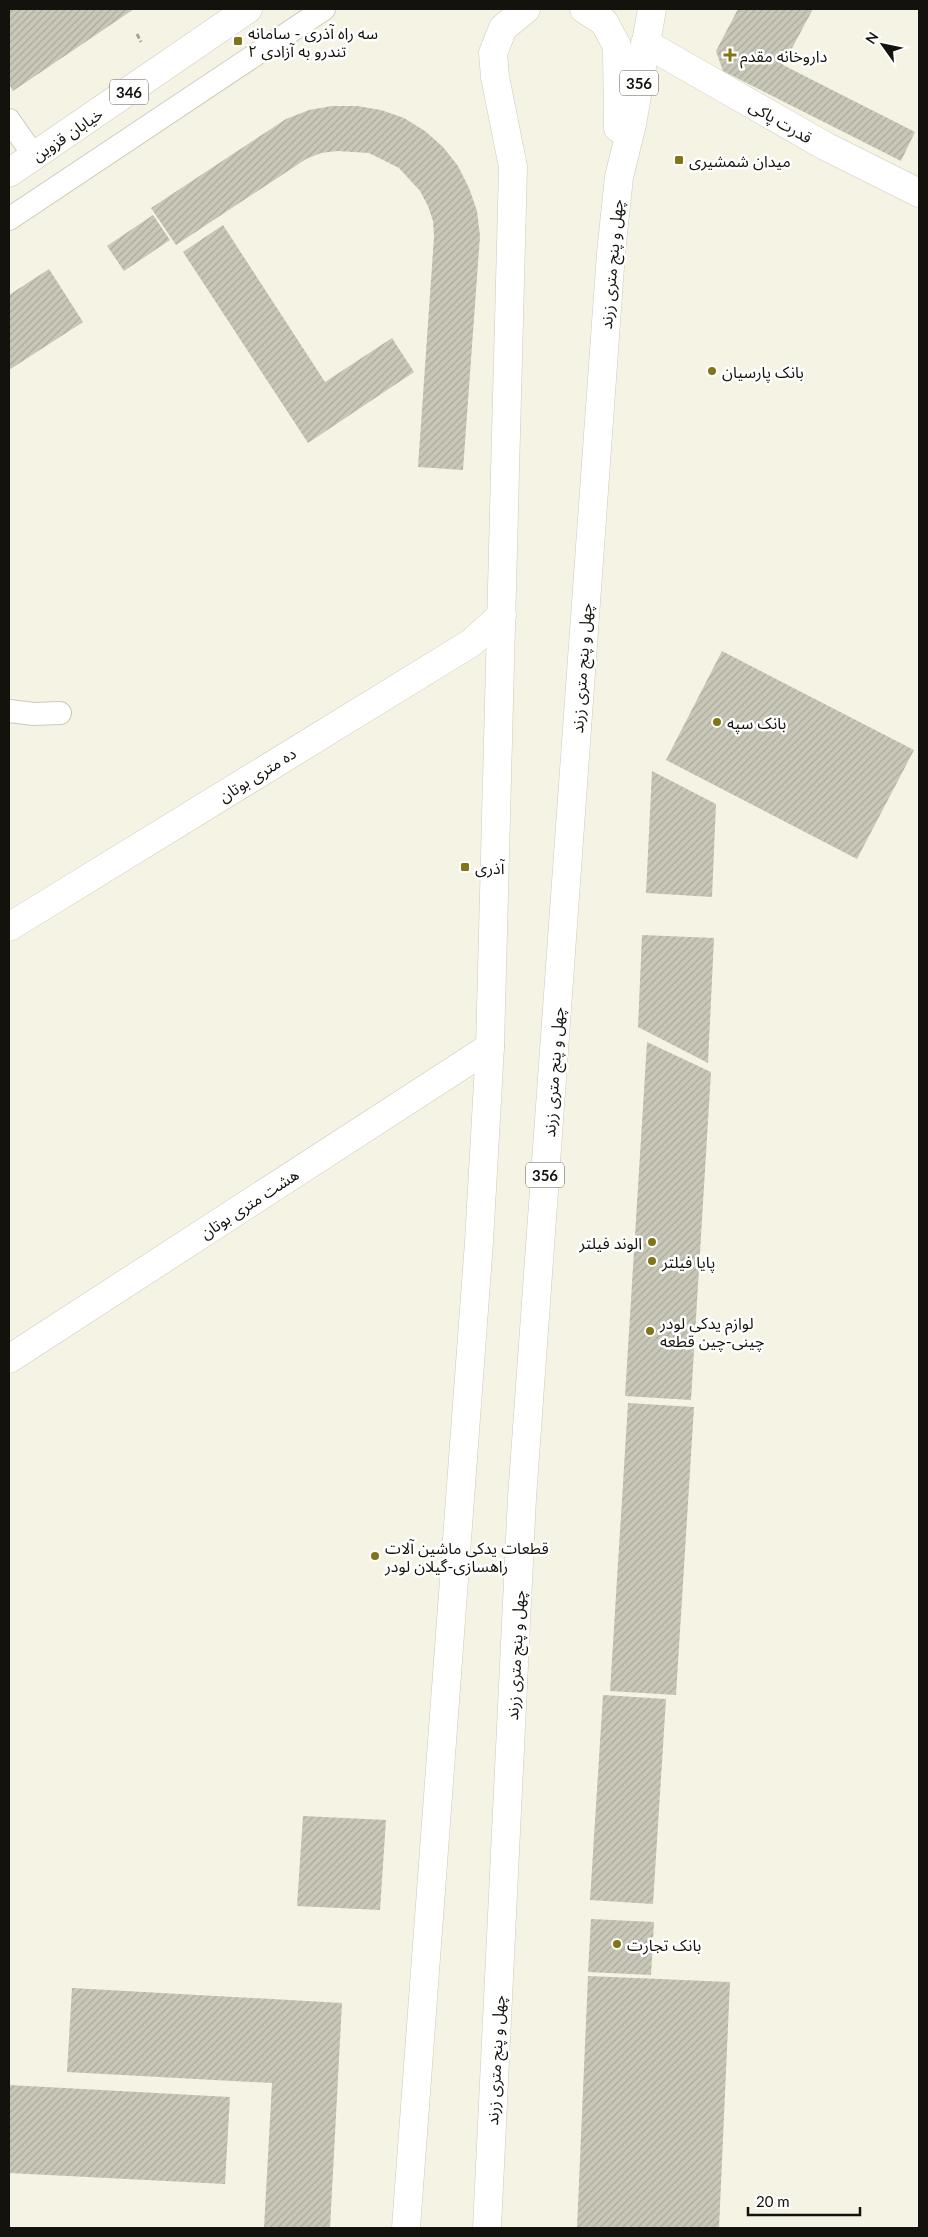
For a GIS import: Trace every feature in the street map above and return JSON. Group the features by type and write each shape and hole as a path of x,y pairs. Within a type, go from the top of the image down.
{"main road":[{"path":"406,2228 477,1261 490,1047 513,167 495,77 493,53 504,28 526,9"},
{"path":"584,9 604,22 617,46 619,177"},
{"name":"چهل و پنج متری زرند","path":"487,2228 523,1488 610,253 619,177 632,124 652,9"},
{"name":"خیابان قزوین","path":"9,173 245,10"},
{"name":"قدرت پاکی","path":"645,43 825,146 919,193"},
{"name":"ده متری بوتان","path":"9,927 471,642 502,615"},
{"name":"هشت متری بوتان","path":"9,1359 490,1047"}],"lane":[{"path":"9,219 324,9"},
{"path":"9,120 34,156"},
{"path":"9,711 34,714 60,713"}],"building":[{"path":"9,9 134,9 13,91 9,84"},
{"path":"738,9 813,9 783,65 915,132 901,161 723,71 716,51"},
{"path":"332,106 357,106 381,110 404,118 425,131 443,147 458,166 469,188 477,211 480,236 463,470 418,467 434,237 433,221 420,191 399,168 369,153 337,151 321,153 306,159 176,245 151,208 286,119 309,110"},
{"path":"153,215 170,240 124,271 107,246"},
{"path":"223,225 325,382 392,338 414,372 308,443 183,252"},
{"path":"49,269 83,322 9,370 9,295"},
{"path":"722,651 914,750 857,859 666,760"},
{"path":"652,771 716,804 712,897 646,893"},
{"path":"642,935 714,938 708,1063 638,1027"},
{"path":"647,1042 711,1072 691,1400 625,1396"},
{"path":"628,1403 694,1407 676,1695 610,1691"},
{"path":"603,1695 666,1699 653,1904 590,1900"},
{"path":"303,1816 386,1820 380,1910 297,1906"},
{"path":"591,1919 654,1922 651,1975 588,1972"},
{"path":"588,1976 730,1982 719,2228 577,2228"},
{"path":"72,1988 342,2003 330,2228 264,2228 272,2083 67,2072"},
{"path":"9,2085 230,2097 225,2184 9,2173"}],"place":[{"name":"سه راه آذری - سامانه ۲ تندرو به آزادی","path":"238,41"},
{"name":"داروخانه مقدم","path":"730,55"},
{"name":"میدان شمشیری","path":"679,160"},
{"name":"بانک پارسیان","path":"712,371"},
{"name":"بانک سپه","path":"717,722"},
{"name":"آذری","path":"465,867"},
{"name":"الوند فیلتر","path":"652,1242"},
{"name":"پایا فیلتر","path":"652,1261"},
{"name":"لوازم یدکی لودر چینی-چین قطعه","path":"650,1331"},
{"name":"قطعات یدکی ماشین آلات راهسازی-گیلان لودر","path":"375,1556"},
{"name":"بانک تجارت","path":"617,1944"}]}
